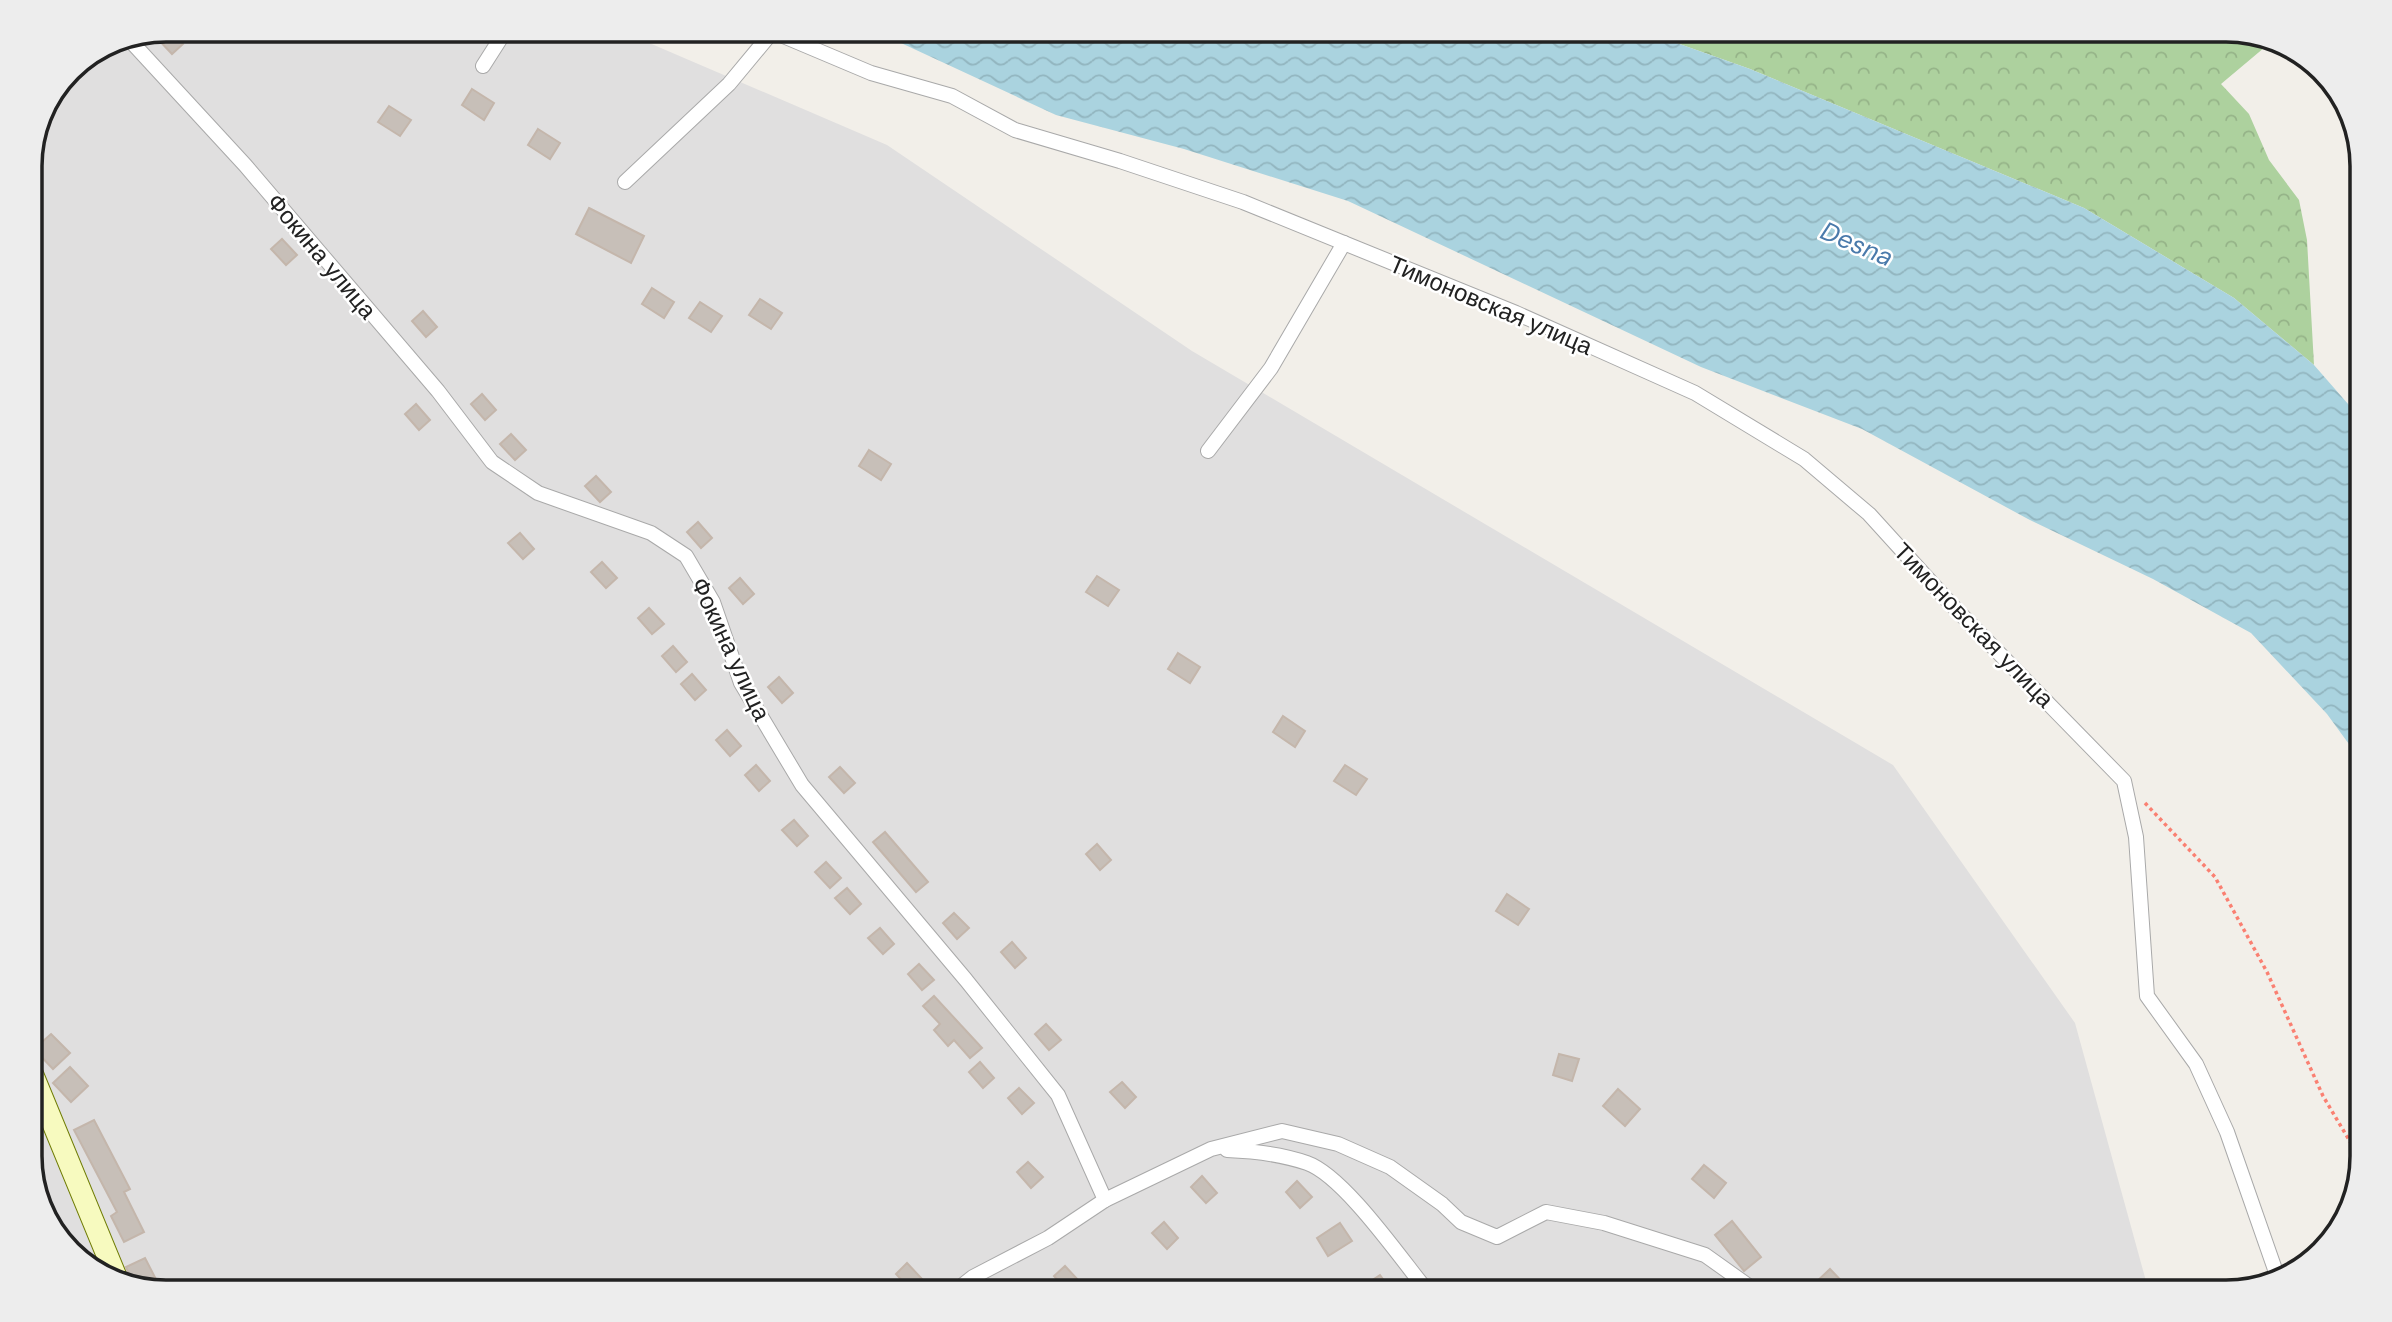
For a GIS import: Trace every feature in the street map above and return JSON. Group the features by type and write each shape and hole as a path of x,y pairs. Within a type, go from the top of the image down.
{"street":[{"path":"483,66 498,42"},
{"name":"Тимоновская улица","path":"625,183 729,83 762,42"},
{"name":"Тимоновская улица","path":"797,42 871,73 952,96 1015,130 1243,202 1516,313 1695,393 1804,459 1869,514 1948,601 2123,780"},
{"name":"Фокина улица","path":"135,46 254,175 438,391 492,462 538,493 652,533 686,556 713,602 741,683 802,785 1058,1096 1105,1200"},
{"path":"1208,451 1271,368 1345,243"},
{"path":"2123,780 2136,837 2147,996 2196,1065 2227,1132 2275,1270"},
{"path":"42,1097 112,1268"},
{"path":"970,1280 1048,1238 1105,1200 1211,1149 1282,1131 1338,1144 1390,1167 1442,1204 1461,1222 1497,1237 1546,1212 1604,1223 1704,1255 1739,1280"},
{"path":"1211,1149 1257,1151 1309,1163 1344,1188 1418,1280"}],"path":[{"path":"2123,780 2215,877 2267,972 2323,1096 2350,1141"}],"shaded area":[{"path":"647,42 887,145 1192,351 1893,765 2075,1023 2146,1280 166,1280 118,1271 90,1254 68,1232 51,1204 42,1164 42,158 51,118 73,84 97,63 118,51 150,43"}],"green space":[{"path":"1674,42 2226,42 2264,48 2221,84 2249,114 2269,160 2299,200 2307,240 2314,365 2234,298 2084,208 1750,69"}],"water":[{"name":"Desna","path":"899,42 1674,42 1750,69 2084,208 2234,298 2314,365 2350,406 2350,746 2327,714 2251,633 2153,579 2028,519 1862,429 1701,367 1348,201 1184,149 1056,115"}],"building":[{"path":"161,42 181,42 183,44 172,54"},
{"path":"472,89 494,103 484,120 462,105"},
{"path":"389,106 411,120 400,136 378,122"},
{"path":"538,129 560,143 550,159 528,145"},
{"path":"589,208 644,236 631,263 576,234"},
{"path":"282,239 297,255 286,265 271,249"},
{"path":"652,288 674,302 664,318 642,304"},
{"path":"760,299 782,313 771,329 749,315"},
{"path":"700,302 722,316 711,332 689,318"},
{"path":"423,311 437,327 426,337 412,321"},
{"path":"482,394 496,410 485,420 471,404"},
{"path":"416,404 430,420 419,430 405,414"},
{"path":"511,434 526,450 515,460 500,444"},
{"path":"869,450 891,464 881,480 859,466"},
{"path":"596,476 611,492 600,502 585,486"},
{"path":"698,522 712,538 701,548 687,532"},
{"path":"520,533 534,549 523,559 508,543"},
{"path":"602,562 617,578 606,588 591,572"},
{"path":"1097,576 1119,590 1108,606 1086,592"},
{"path":"740,578 754,594 743,604 729,588"},
{"path":"649,608 664,624 652,634 638,618"},
{"path":"673,646 687,662 676,672 662,656"},
{"path":"1178,653 1200,667 1190,683 1168,669"},
{"path":"692,674 706,690 695,700 681,684"},
{"path":"779,677 793,693 782,703 768,687"},
{"path":"1283,716 1305,731 1295,747 1273,732"},
{"path":"727,730 741,746 730,756 716,740"},
{"path":"756,765 770,781 759,791 745,775"},
{"path":"1345,765 1367,779 1356,795 1334,781"},
{"path":"840,767 855,783 844,793 829,777"},
{"path":"794,820 808,836 797,846 782,830"},
{"path":"885,832 928,882 916,892 873,842"},
{"path":"1097,844 1111,860 1100,870 1086,854"},
{"path":"826,862 841,878 830,888 815,872"},
{"path":"847,888 861,904 850,914 835,898"},
{"path":"1507,894 1529,909 1518,925 1496,911"},
{"path":"954,913 969,928 957,939 943,923"},
{"path":"880,928 894,944 883,954 868,938"},
{"path":"1012,942 1026,958 1015,968 1001,952"},
{"path":"919,964 934,980 922,990 908,974"},
{"path":"934,996 982,1048 970,1058 954,1040 948,1046 934,1030 940,1024 923,1006"},
{"path":"1046,1024 1061,1040 1049,1050 1035,1034"},
{"path":"51,1034 70,1053 53,1069 42,1057 42,1042"},
{"path":"1559,1054 1579,1059 1572,1081 1553,1075"},
{"path":"980,1062 994,1078 983,1088 969,1072"},
{"path":"70,1067 88,1086 71,1102 53,1083"},
{"path":"1122,1082 1136,1097 1125,1108 1110,1092"},
{"path":"1019,1088 1034,1103 1022,1114 1008,1098"},
{"path":"1618,1089 1640,1109 1625,1126 1603,1106"},
{"path":"94,1120 130,1189 124,1192 144,1232 124,1242 111,1216 117,1212 74,1130"},
{"path":"1028,1162 1043,1177 1031,1188 1017,1172"},
{"path":"1704,1165 1726,1183 1714,1198 1692,1179"},
{"path":"1202,1176 1217,1193 1206,1203 1191,1187"},
{"path":"1297,1181 1312,1197 1300,1208 1286,1192"},
{"path":"1732,1221 1761,1257 1744,1271 1715,1235"},
{"path":"1164,1222 1178,1238 1167,1249 1152,1233"},
{"path":"1340,1223 1352,1241 1328,1256 1317,1238"},
{"path":"145,1258 156,1279 129,1274 126,1267"},
{"path":"907,1263 922,1279 902,1280 896,1274"},
{"path":"1065,1266 1078,1280 1058,1280 1054,1276"},
{"path":"1830,1269 1841,1280 1818,1280"}]}
